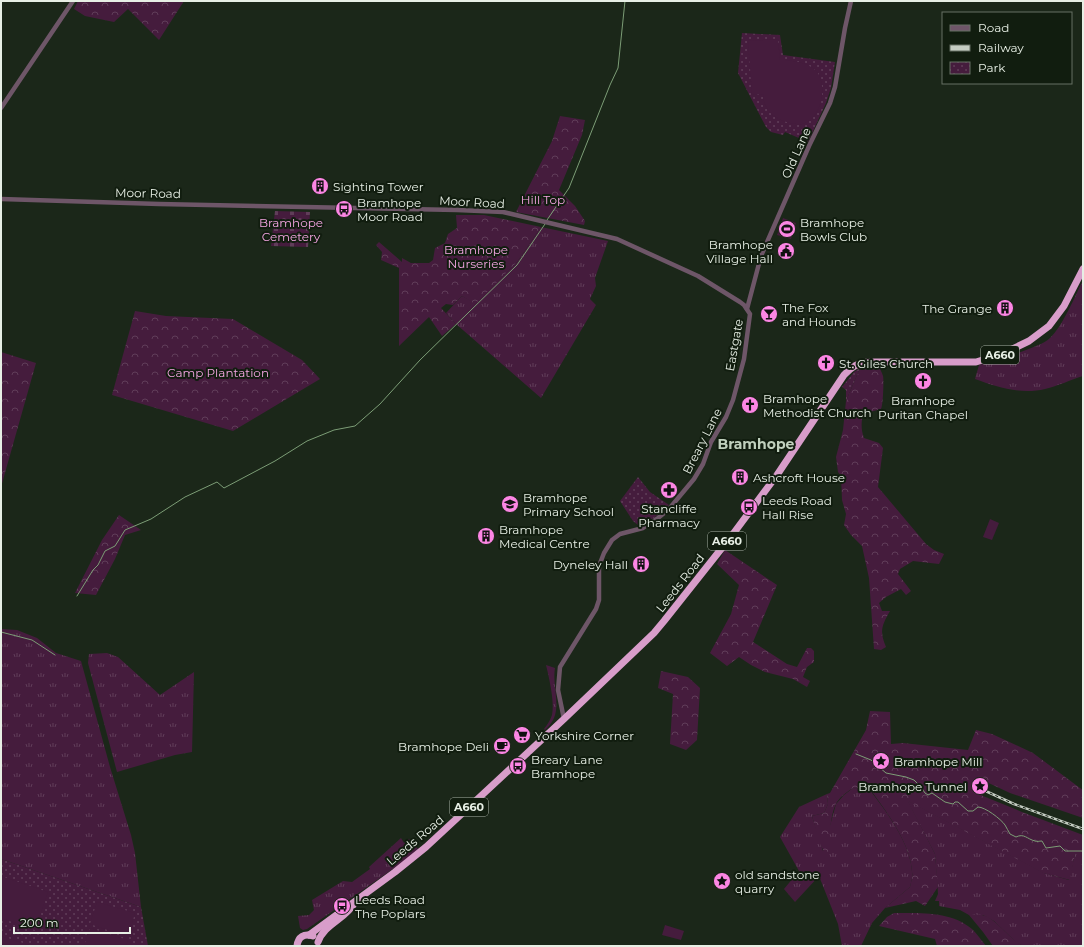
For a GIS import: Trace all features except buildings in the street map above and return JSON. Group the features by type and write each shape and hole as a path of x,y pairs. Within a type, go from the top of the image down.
{"highway":[{"name":"Leeds Road","path":"297,946 301,937 309,935 420,852 564,719 654,633 733,534 776,475 844,374 856,364 868,362 976,362 1002,354 1029,342 1049,326 1064,306 1083,269"},
{"name":"Leeds Road","path":"318,944 323,932 348,912 356,899"},
{"path":"309,935 313,936 318,944"}],"street":[{"path":"1,108 73,1"},
{"name":"Old Lane","path":"747,309 762,256 809,146 830,103 835,87 851,1"},
{"name":"Moor Road","path":"1,199 503,212 617,239 698,276 732,297 747,309 750,314"},
{"name":"Eastgate","path":"738,379 744,359 750,314"},
{"name":"Breary Lane","path":"564,719 558,690 560,667 596,609 599,600 599,566 604,553 612,540 620,534 643,528 669,509 694,479 703,464 711,442 726,417 733,400 738,379"}],"green space":[{"path":"78,1 184,1 159,40 128,9 114,22 85,16 74,9"},
{"path":"742,33 780,35 783,55 835,62 831,88 826,103 808,142 785,132 783,135 771,132 766,127 738,73"},
{"path":"778,39 780,60 794,61 809,66 817,72 822,85 821,102 818,109 809,121 802,124 790,123 775,117 765,105 763,94 752,95 748,41"},
{"name":"Hill Top","path":"560,116 585,120 582,135 559,190 575,206 585,221 584,225 516,212 552,141"},
{"name":"Bramhope Cemetery","path":"275,211 310,212 308,247 271,246"},
{"name":"Bramhope Nurseries","path":"456,215 484,215 541,227 517,262 475,304 462,296 453,305 446,304 441,308 456,324 442,336 429,317 399,346 399,268 381,260 382,252 376,245 379,242 402,262 402,258 411,263 429,263 433,260 435,248 445,243 448,234 457,228"},
{"name":"Bramhope Bowls Club","path":"783,218 796,223 791,239 777,235"},
{"path":"541,227 608,241 595,278 596,286 590,299 596,305 541,398 456,324 446,313 462,296 475,303 517,262"},
{"path":"1083,280 1083,376 1050,388 1036,391 1018,391 992,385 975,379 979,365 1027,350 1045,342 1050,338 1064,319"},
{"name":"Camp Plantation","path":"135,311 166,316 233,319 302,360 320,379 233,431 112,395"},
{"path":"1,352 36,363 1,487"},
{"path":"879,366 883,376 882,407 881,409 863,414 862,423 864,438 879,443 883,448 878,487 926,544 934,550 944,554 939,564 913,561 900,569 898,574 911,591 906,595 901,589 886,597 879,603 882,611 890,611 882,628 886,647 881,650 874,649 869,578 862,546 844,525 846,514 842,500 841,476 838,472 836,457 843,430 846,401 860,368"},
{"path":"860,368 846,401 846,390 842,387 854,372"},
{"path":"638,477 650,492 669,505 654,518 638,525 633,521 620,501"},
{"path":"119,515 141,530 125,535 115,559 96,595 75,593 102,540"},
{"path":"990,519 999,523 992,540 983,537"},
{"path":"725,550 777,585 753,642 787,664 797,667 807,648 811,648 814,651 814,662 807,667 803,677 810,681 807,687 793,679 765,672 739,657 727,666 710,653 731,614 739,585 717,564"},
{"path":"1,629 17,630 37,638 56,653 81,661 110,767 131,835 135,853 141,907 1,859"},
{"path":"107,653 118,657 160,695 194,672 192,752 175,755 117,772 88,663 89,654"},
{"path":"546,665 555,668 556,708 553,720 545,730 544,729 552,715 553,710"},
{"path":"661,671 688,677 700,688 697,740 686,750 670,744 673,694 658,688"},
{"path":"870,711 890,712 891,744 903,743 968,750 976,730 992,734 1033,753 1083,790 1083,818 1010,793 980,779 975,791 983,796 1022,812 1083,835 1083,854 1075,854 1070,880 1043,873 908,801 935,854 938,887 925,906 916,901 885,908 910,887 912,878 911,861 897,828 870,789 853,788 842,796 837,802 831,820 828,855 822,847 812,816 824,813 828,804 827,794 830,793 866,730"},
{"path":"853,788 869,789 883,807 907,850 911,861 912,876 910,887 885,908 872,923 861,946 842,946 838,924 819,876 795,902 784,889 799,871 780,837 799,807 827,794 828,804 824,813 812,816 823,851 836,804"},
{"path":"907,800 1044,873 1069,880 1075,854 1083,854 1083,946 1024,946 1017,943 994,921 983,915 969,915 960,910 939,906 939,901 935,901 938,894 935,854"},
{"path":"401,838 404,843 409,839 418,849 400,864 307,929 303,930 300,928 298,916 309,915 314,910 312,900 343,881 352,882 370,869 369,867"},
{"path":"1,859 141,907 148,946 1,946"},
{"path":"1,876 48,892 35,930 1,918"},
{"path":"97,902 135,913 128,937 90,924"},
{"path":"894,913 935,914 955,919 972,929 986,946 937,946 935,939 879,926 887,917"},
{"path":"969,915 981,915 993,920 1013,939 1024,946 993,946"},
{"path":"665,925 684,931 681,940 662,935"},
{"path":"90,928 128,940 126,946 84,946"},
{"path":"1,936 32,946 1,946"}],"waterway":[{"path":"547,220 569,188 618,68 625,1"},
{"path":"77,596 93,570 98,565 105,551 115,546 125,530 151,519 185,497 217,482 224,488 275,461 307,441 334,430 355,426 380,404 420,360 517,265 545,224"},
{"path":"1,632 32,640 55,655"},
{"path":"856,754 871,760 886,773 914,780 928,795 932,793 945,802 953,804 958,802 968,811 973,811 978,807 985,809 1000,820 1010,834 1016,837 1023,836 1036,841 1042,841 1046,848 1060,846 1065,851 1083,851"}],"railway":[{"path":"979,788 1014,804 1083,829"}],"place":[{"name":"Sighting Tower","path":"320,186"},
{"name":"Bramhope Moor Road","path":"344,209"},
{"name":"Bramhope Bowls Club","path":"787,229"},
{"name":"Bramhope Village Hall","path":"786,251"},
{"name":"The Grange","path":"1005,308"},
{"name":"The Fox and Hounds","path":"769,314"},
{"name":"St. Giles Church","path":"826,363"},
{"name":"Bramhope Puritan Chapel","path":"923,381"},
{"name":"Bramhope Methodist Church","path":"750,405"},
{"name":"Ashcroft House","path":"740,477"},
{"name":"Stancliffe Pharmacy","path":"669,490"},
{"name":"Bramhope Primary School","path":"510,504"},
{"name":"Leeds Road Hall Rise","path":"749,507"},
{"name":"Bramhope Medical Centre","path":"486,536"},
{"name":"Dyneley Hall","path":"641,564"},
{"name":"Yorkshire Corner","path":"522,735"},
{"name":"Bramhope Deli","path":"502,746"},
{"name":"Bramhope Mill","path":"881,761"},
{"name":"Breary Lane Bramhope","path":"518,766"},
{"name":"Bramhope Tunnel","path":"980,786"},
{"name":"old sandstone quarry","path":"722,881"},
{"name":"Leeds Road The Poplars","path":"342,906"}],"district":[{"name":"Bramhope","path":"756,444"}]}
